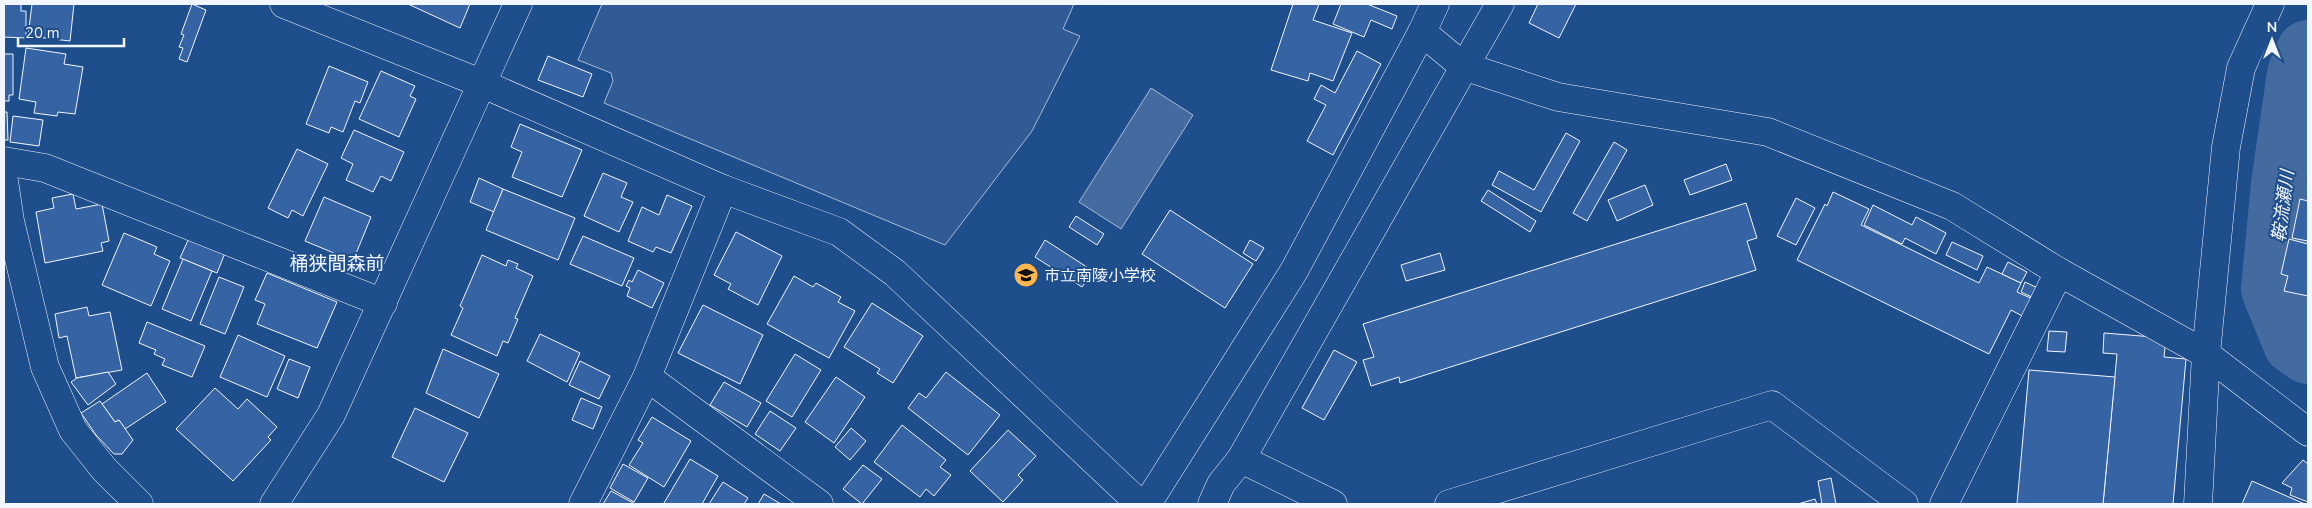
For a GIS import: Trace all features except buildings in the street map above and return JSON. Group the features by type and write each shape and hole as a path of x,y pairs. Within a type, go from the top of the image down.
{"street":[{"path":"284,4 483,84 724,188 839,232 895,273 1140,504"},
{"path":"274,504 331,415 518,4"},
{"path":"1147,504 1294,271 1422,32 1435,4"},
{"path":"1212,504 1221,484 1241,459 1500,4"},
{"path":"2198,504 2206,354 2226,147 2241,68 2270,4"},
{"path":"1422,32 1463,66 1558,97 1768,132 1952,206 2059,272 2206,354 2308,432"},
{"path":"4,161 45,168 382,303"},
{"path":"4,181 10,220 45,367 73,430 104,469 139,504"},
{"path":"582,504 646,377 724,188"},
{"path":"1944,504 2059,272"},
{"path":"646,377 819,504"},
{"path":"1449,504 1772,405 1904,504"},
{"path":"1241,459 1333,504"}],"shaded area":[{"path":"602,4 1074,4 1063,29 1080,36 1032,131 945,245 604,103 613,81 611,73 578,60"},
{"path":"1151,88 1193,115 1121,229 1079,202"}],"waterway":[{"name":"鞍流瀬川","path":"2308,52 2299,74 2283,184 2273,289 2295,343 2308,352"}],"place":[{"name":"市立南陵小学校","path":"1026,275"}],"district":[{"name":"桶狭間森前","path":"337,263"}]}
